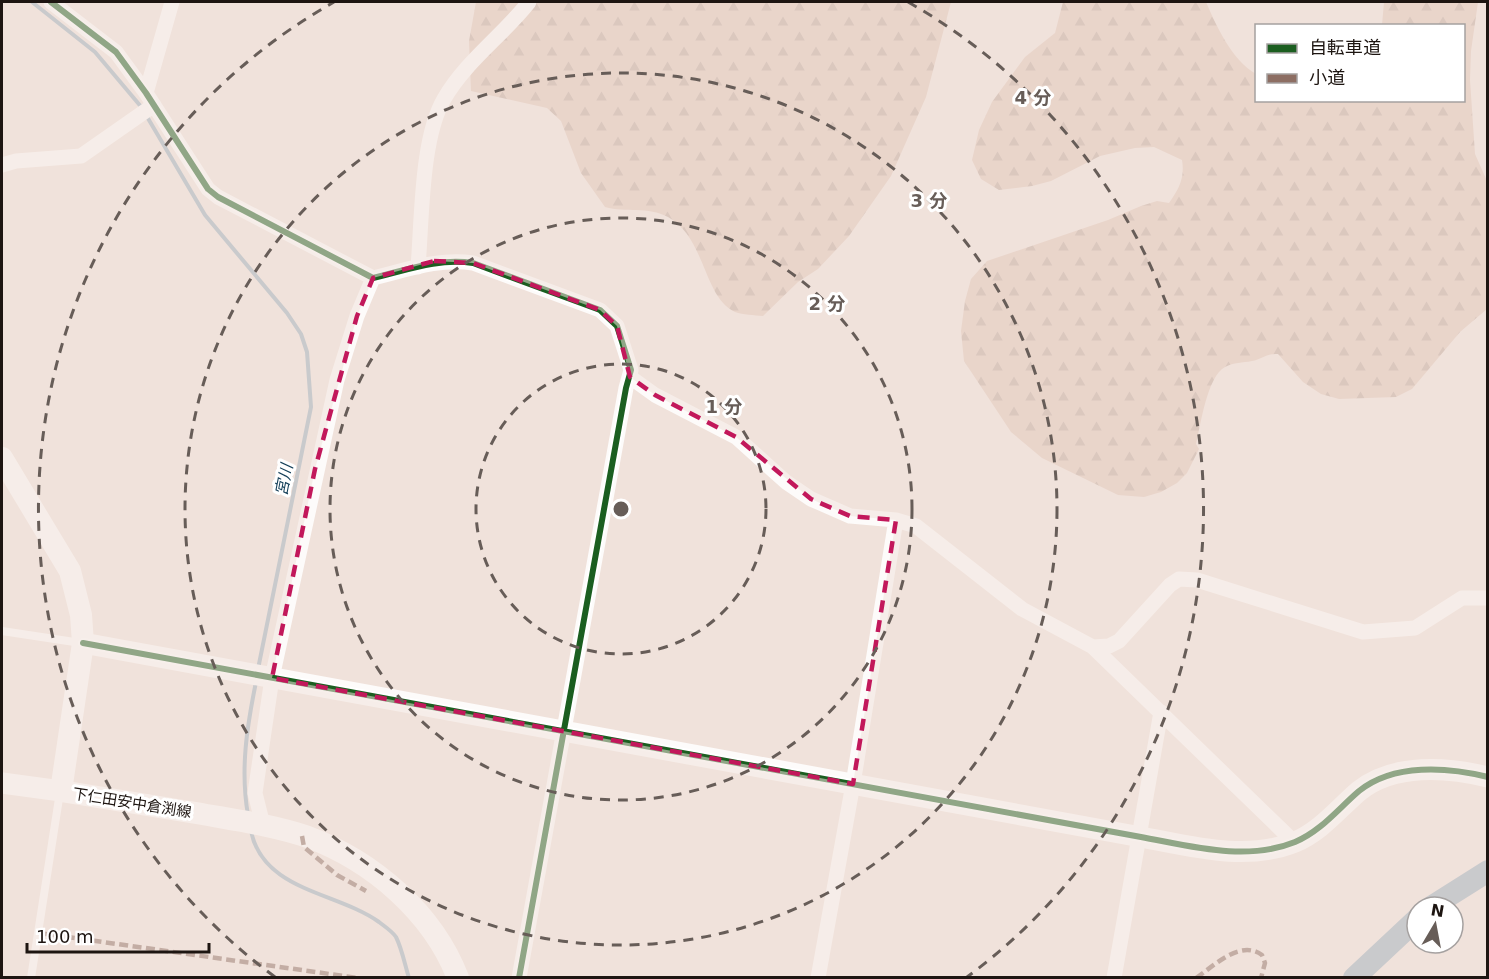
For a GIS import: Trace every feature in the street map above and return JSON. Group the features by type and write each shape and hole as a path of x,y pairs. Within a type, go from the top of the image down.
{"main road":[{"name":"下仁田安中倉渕線","path":"2,458 70,571 81,615 83,643 61,791 261,825 302,836 335,849 383,879 400,893 434,933 458,978"}],"street":[{"path":"51,2 116,52 150,99 208,189 373,278 452,260 473,263 600,310 617,326 631,370 630,378 626,388 519,978"},
{"path":"2,165 16,161 81,156 128,124 150,99 172,2"},
{"path":"418,267 425,178 433,123 444,98 529,2"},
{"path":"261,825 255,793 262,676 337,380 357,316 373,278"},
{"path":"630,378 655,395 736,437 786,482 810,499 850,516 896,520 916,526 1022,609 1093,647 1294,842"},
{"path":"818,978 853,784 896,520"},
{"path":"1093,647 1109,646 1119,641 1170,585 1179,579 1197,579 1363,632 1415,628 1462,598 1488,598"},
{"path":"83,643 1141,837 1239,852 1269,849 1294,842 1320,828 1362,790 1379,781 1411,770 1442,768 1488,777"},
{"path":"1114,978 1141,837 1161,712"},
{"path":"2,783 61,791"}],"lane":[{"path":"2,631 83,643"},
{"path":"31,978 61,791"}],"highlighted area":[{"path":"434,261 473,263 600,310 617,326 630,377 655,395 736,437 811,499 850,516 896,520 853,784 272,678 315,469 357,316 373,278"}],"green space":[{"path":"476,2 951,2 926,97 891,176 849,236 818,269 798,282 763,316 738,313 724,304 716,294 690,239 680,226 668,217 653,212 605,207 581,173 561,121 547,108 471,91 469,41"},
{"path":"1063,2 1206,2 1232,51 1255,73 1255,102 1465,102 1465,24 1382,24 1384,2 1478,2 1471,51 1470,80 1475,154 1487,181 1487,309 1460,332 1412,389 1396,397 1339,399 1321,394 1303,382 1278,354 1225,367 1219,372 1209,390 1196,444 1199,449 1187,473 1177,483 1161,492 1144,497 1118,495 1042,458 1011,432 964,361 961,331 971,279 987,261 1108,220 1141,206 1157,201 1169,203 1178,188 1183,172 1182,160 1154,147 1135,148 1100,156 1051,181 1032,186 999,190 981,179 972,160 979,130 992,102 1025,57 1055,33"}],"waterway":[{"name":"宮川","path":"32,2 95,52 143,109"},
{"name":"宮川","path":"146,115 205,215 287,313 301,334 307,352 311,407 258,669"},
{"name":"宮川","path":"248,815 245,781 246,748 256,682"},
{"name":"宮川","path":"251,831 258,851 270,866 286,878 362,912 392,933 400,947 409,978"},
{"path":"1450,895 1488,871"},
{"path":"1354,978 1405,930"}],"marked path":[{"path":"302,836 304,847 337,875 366,891"},
{"path":"39,933 358,978"},
{"path":"1196,978 1219,961 1245,950 1262,955 1265,963 1261,978"}],"cycle path":[{"path":"51,2 116,52 146,93 208,189 218,197 373,278 435,263 473,263 600,310 617,326 631,370 519,978"},
{"path":"83,643 1179,844 1238,852 1276,848 1295,842 1321,826 1359,791 1388,776 1404,772 1438,770 1488,777"}]}
